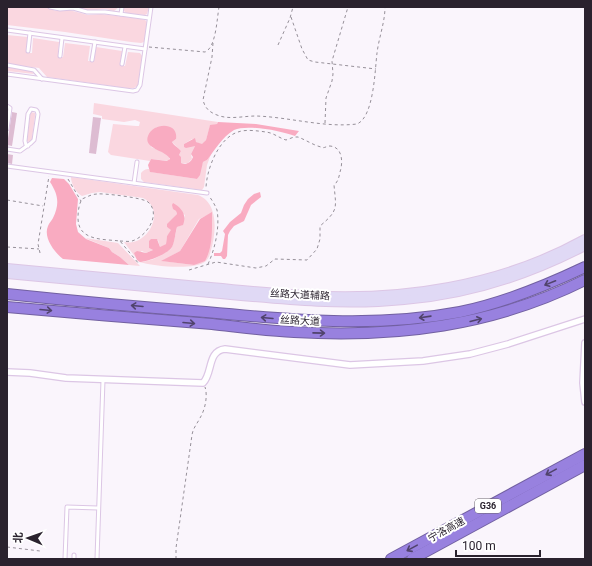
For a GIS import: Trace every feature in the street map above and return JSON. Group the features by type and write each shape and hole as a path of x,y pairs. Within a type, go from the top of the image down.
{"highway":[{"name":"丝路大道","path":"7,294 295,320 375,321 408,319 472,309 522,294 558,280 585,267"},
{"name":"丝路大道","path":"7,307 294,332 377,333 413,331 475,320 520,308 585,280"},
{"name":"宁洛高速","path":"391,559 585,454"},
{"name":"宁洛高速","path":"412,559 585,465"}],"main road":[{"name":"丝路大道辅路","path":"7,268 301,295 380,296 443,289 480,281 536,262 585,239"},
{"name":"丝路大道辅路","path":"7,274 296,301 381,302 443,295 490,284 533,270 585,246"}],"street":[{"path":"7,372 30,373 66,378 203,383 206,380 213,357 220,350 225,349 350,365 423,361 470,354 585,320"},
{"path":"585,343 583,383 585,402"}],"lane":[{"path":"50,7 60,9 73,8 87,12 105,12 149,18"},
{"path":"121,14 122,7"},
{"path":"7,74 135,91 140,85 151,7"},
{"path":"7,30 125,47 145,48"},
{"path":"28,51 30,33"},
{"path":"60,56 62,38"},
{"path":"92,60 94,42"},
{"path":"122,64 125,47"},
{"path":"7,65 34,70 42,79"},
{"path":"7,106 10,108 7,130"},
{"path":"7,149 20,150 28,146 34,140 38,116 37,111 33,109 31,109 28,114 25,141 26,145 28,146"},
{"path":"134,183 137,162"},
{"path":"7,166 207,192"},
{"path":"97,559 103,380"},
{"path":"65,559 67,507 98,508"}],"path":[{"path":"145,48 205,52 210,49 212,43 219,7"},
{"path":"278,45 291,17 293,7"},
{"path":"325,123 326,98 332,81 332,64 336,43 348,7"},
{"path":"212,43 212,56 203,100 208,110 223,117 257,116 352,125 360,123 363,120 369,107 373,90 377,52 385,7"},
{"path":"291,17 305,56 308,60 376,70"},
{"path":"189,270 216,262 256,268 266,266 275,259 303,260 309,258 319,245 320,226 330,219 335,208 336,196 334,185 337,183 342,166 340,153 330,146 322,148 298,137 286,140 268,132 237,132 228,138 216,153 210,168 206,186 207,192 215,206 217,216 214,251 208,264"},
{"path":"40,253 38,244 49,171"},
{"path":"65,174 81,201 78,225 89,237 133,241 142,236 148,229 153,217 149,204 142,200 95,194 84,198 81,201"},
{"path":"7,200 44,206"},
{"path":"120,241 139,264"},
{"path":"7,246 39,249"},
{"path":"176,559 176,548 193,432 201,416 207,395 203,383"},
{"path":"7,547 40,551"}],"shaded area":[{"path":"7,7 45,7 56,11 69,10 88,15 101,14 145,20 147,22 144,42 131,42 7,25"},
{"path":"76,7 119,7 114,11 105,9 88,11"},
{"path":"124,7 149,7 147,14 145,15 126,13 123,10"},
{"path":"7,35 28,37 26,53 32,53 33,38 59,42 58,57 63,57 65,43 90,46 88,61 94,61 96,47 122,51 120,65 125,66 128,52 140,53 142,56 138,85 134,88 126,88 47,77 39,68 7,64"},
{"path":"7,67 31,70 34,74 7,71"},
{"path":"94,103 218,122 217,124 210,126 206,140 202,145 192,139 184,144 195,146 191,154 192,159 188,163 181,163 179,155 181,151 172,142 176,139 175,132 167,128 157,127 150,133 151,147 166,153 169,157 169,161 151,159 150,161 111,155 108,152 113,124 139,126 140,122 135,120 124,122 102,119 102,116 93,114"},
{"path":"29,113 35,113 35,116 32,139 29,142 26,138"},
{"path":"218,122 256,124 299,131 295,136 273,130 255,128 240,128 234,130 226,136 207,160 203,162 200,175 197,179 150,172 148,165 151,159 167,161 170,159 164,153 152,147 147,140 151,131 155,128 165,126 174,129 176,139 172,142 181,151 179,155 181,157 181,163 185,164 190,162 192,159 193,157 191,154 195,146 186,148 184,147 184,144 195,138 196,142 202,144 206,140 210,125 217,124"},
{"path":"211,154 207,165 204,187 202,190 144,182 141,179 141,173 149,169 151,172 197,179 203,162 207,160"},
{"path":"71,177 198,195 205,199 213,211 215,227 213,243 208,259 201,264 184,267 154,265 139,262 124,242 132,242 140,239 146,235 150,229 154,215 153,209 149,203 143,198 100,192 82,196 76,191","holes":["173,209 185,215 182,225 177,227 171,249 154,259 143,262 138,260 136,255 142,251 146,253 153,250 149,248 149,241 158,240 160,247 166,244 167,236 172,230 167,227 177,214","212,213 194,265 162,261 180,251 199,219"]},
{"path":"52,178 64,179 69,184 78,199 76,224 78,232 86,239 109,248 129,265 63,259 56,252 50,244 47,235 48,226 57,208 55,191 50,182"},
{"path":"260,192 261,197 251,205 244,221 234,226 230,231 228,235 227,256 225,259 221,256 214,256 214,253 220,253 222,251 225,234 223,231 230,222 241,213 248,199 254,194"},
{"path":"173,203 183,212 184,221 183,225 177,227 172,247 158,257 140,262 137,260 134,253 137,251 146,253 153,250 149,248 149,241 151,239 157,239 160,247 166,244 167,236 171,230 167,227 167,224 177,214 173,209"},
{"path":"212,212 211,244 205,261 194,265 161,261 180,251 200,219"},
{"path":"85,238 118,243 140,266 129,265 109,248"}],"building":[{"path":"12,112 17,113 12,146 7,145"},
{"path":"93,117 101,118 96,154 89,153"},
{"path":"7,154 13,155 12,164 7,163"}]}
